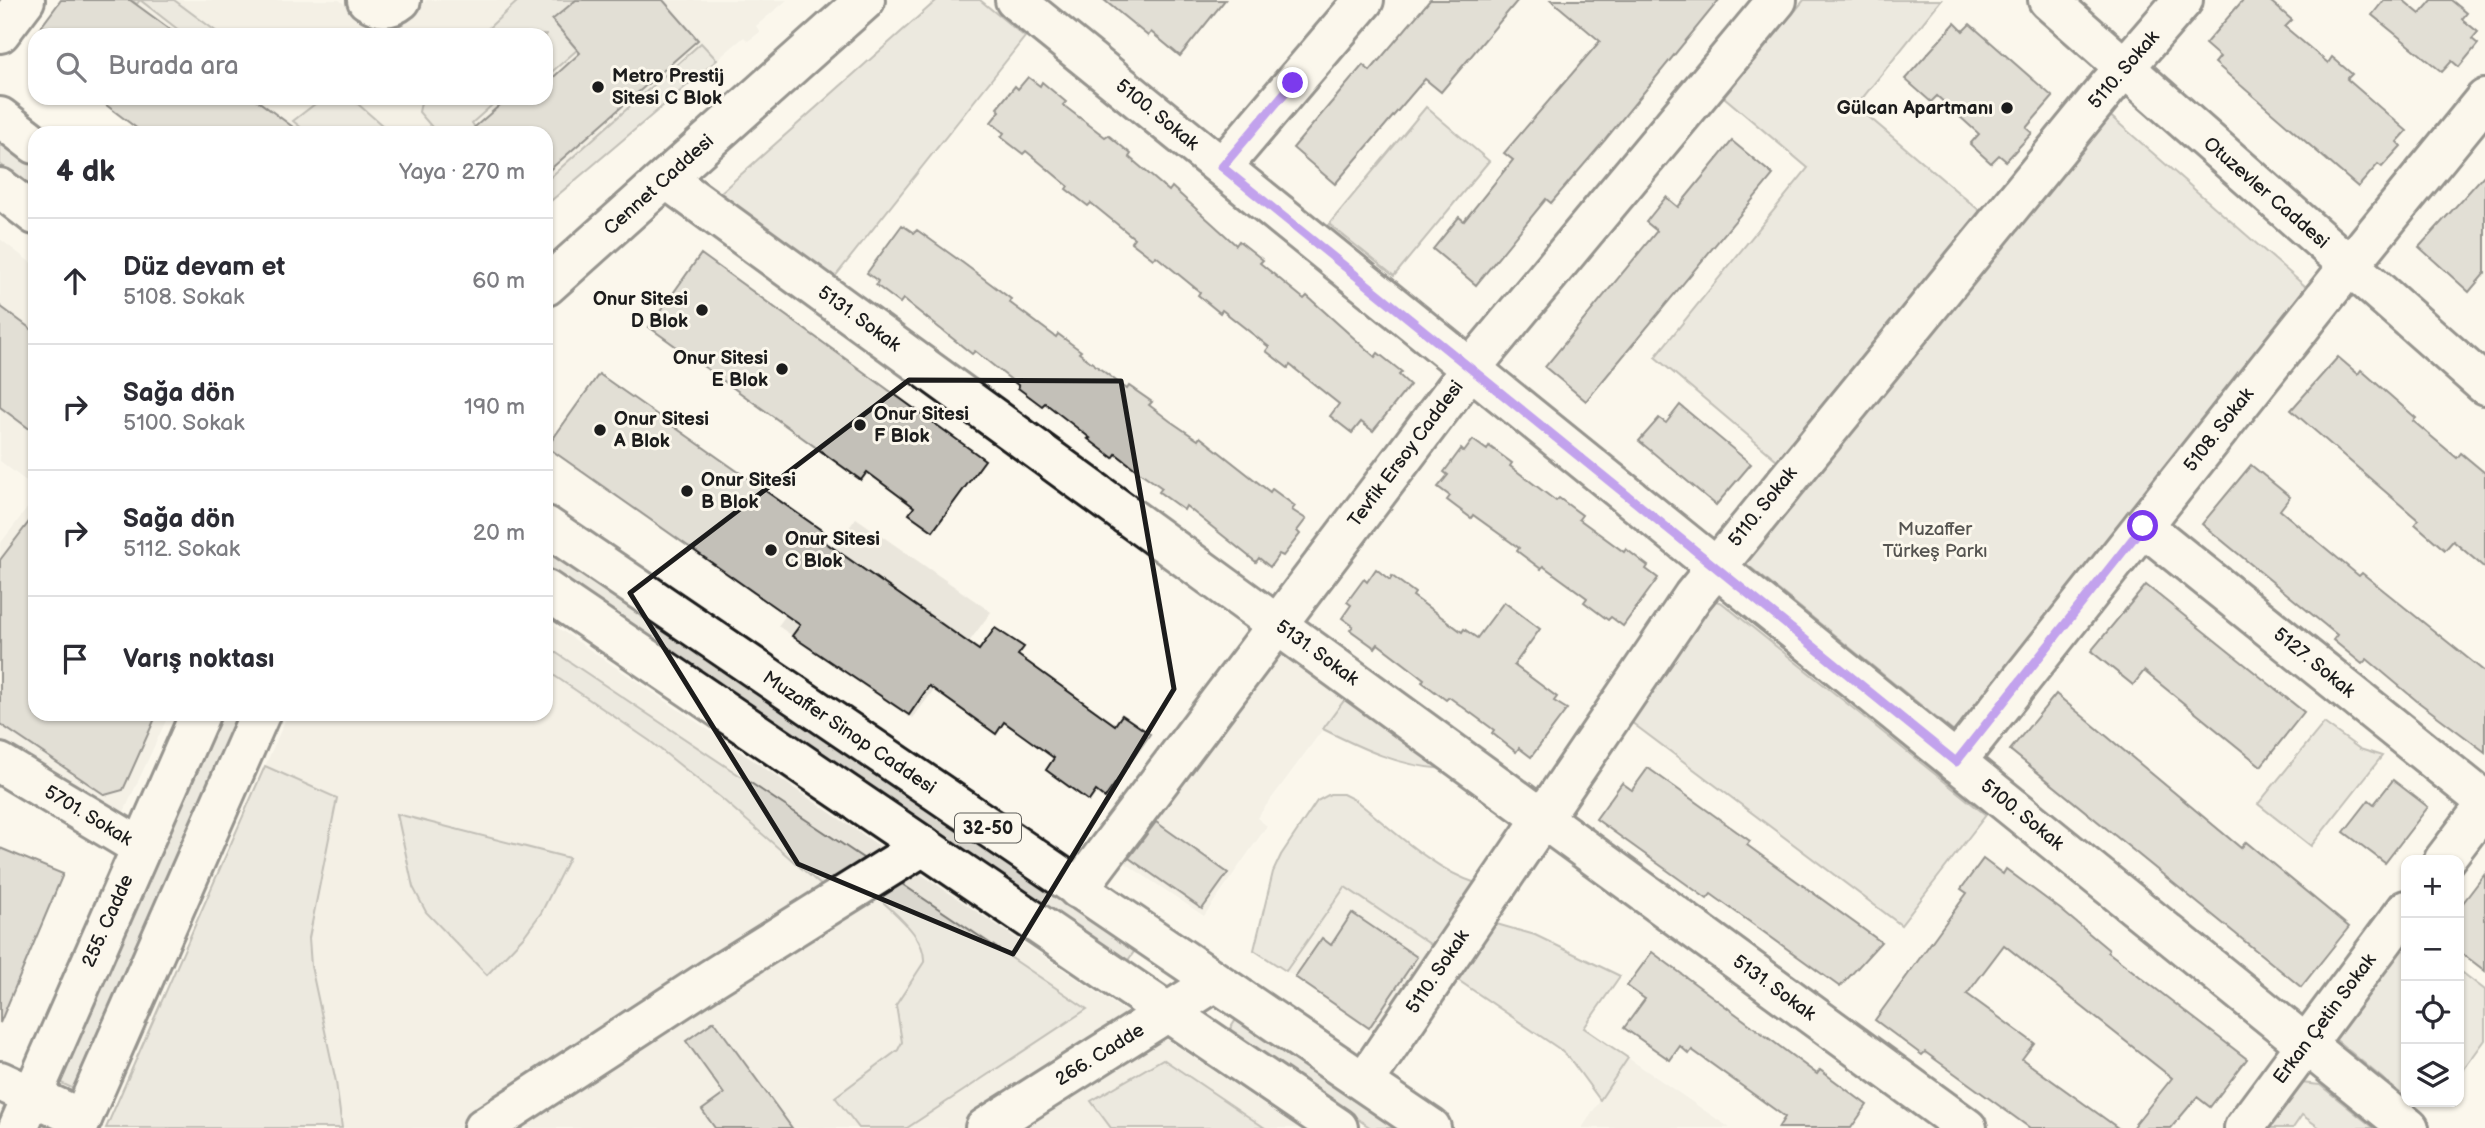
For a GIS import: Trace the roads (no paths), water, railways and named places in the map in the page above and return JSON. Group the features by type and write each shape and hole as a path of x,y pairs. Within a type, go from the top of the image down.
{"street":[{"path":"0,33 25,0"},
{"name":"Cennet Caddesi","path":"553,280 865,0"},
{"name":"5100. Sokak","path":"1015,0 2409,1128"},
{"path":"1222,167 1364,0"},
{"name":"Tevfik Ersoy Caddesi","path":"1078,889 1471,368 1777,0"},
{"name":"Otuzevler Caddesi","path":"2048,0 2485,385"},
{"name":"5110. Sokak","path":"1364,1082 1665,635 1715,567 2183,0"},
{"name":"5108. Sokak","path":"1956,762 2349,266 2485,99"},
{"path":"0,117 28,139"},
{"name":"5131. Sokak","path":"666,179 1966,1128"},
{"path":"0,188 28,210"},
{"name":"5127. Sokak","path":"2143,526 2485,803"},
{"name":"Muzaffer Sinop Caddesi","path":"553,531 1431,1128"},
{"name":"32-50","path":"553,595 1338,1128"},
{"name":"255. Cadde","path":"16,1102 140,847 197,721"},
{"path":"16,1102 80,1123 257,721"},
{"name":"5701. Sokak","path":"0,763 140,847"},
{"path":"2448,855 2485,803"},
{"path":"483,1128 711,979 923,846"},
{"name":"Erkan Çetin Sokak","path":"2244,1128 2401,917"},
{"name":"266. Cadde","path":"985,1128 1215,982"}],"place":[{"name":"Metro Prestij Sitesi C Blok","path":"598,87"},
{"name":"Gülcan Apartmanı","path":"2007,108"},
{"name":"Onur Sitesi D Blok","path":"702,310"},
{"name":"Onur Sitesi E Blok","path":"782,369"},
{"name":"Onur Sitesi F Blok","path":"860,425"},
{"name":"Onur Sitesi A Blok","path":"600,430"},
{"name":"Onur Sitesi B Blok","path":"687,491"},
{"name":"Onur Sitesi C Blok","path":"771,550"}],"park label":[{"name":"Muzaffer Türkeş Parkı","path":"1935,540"}]}
